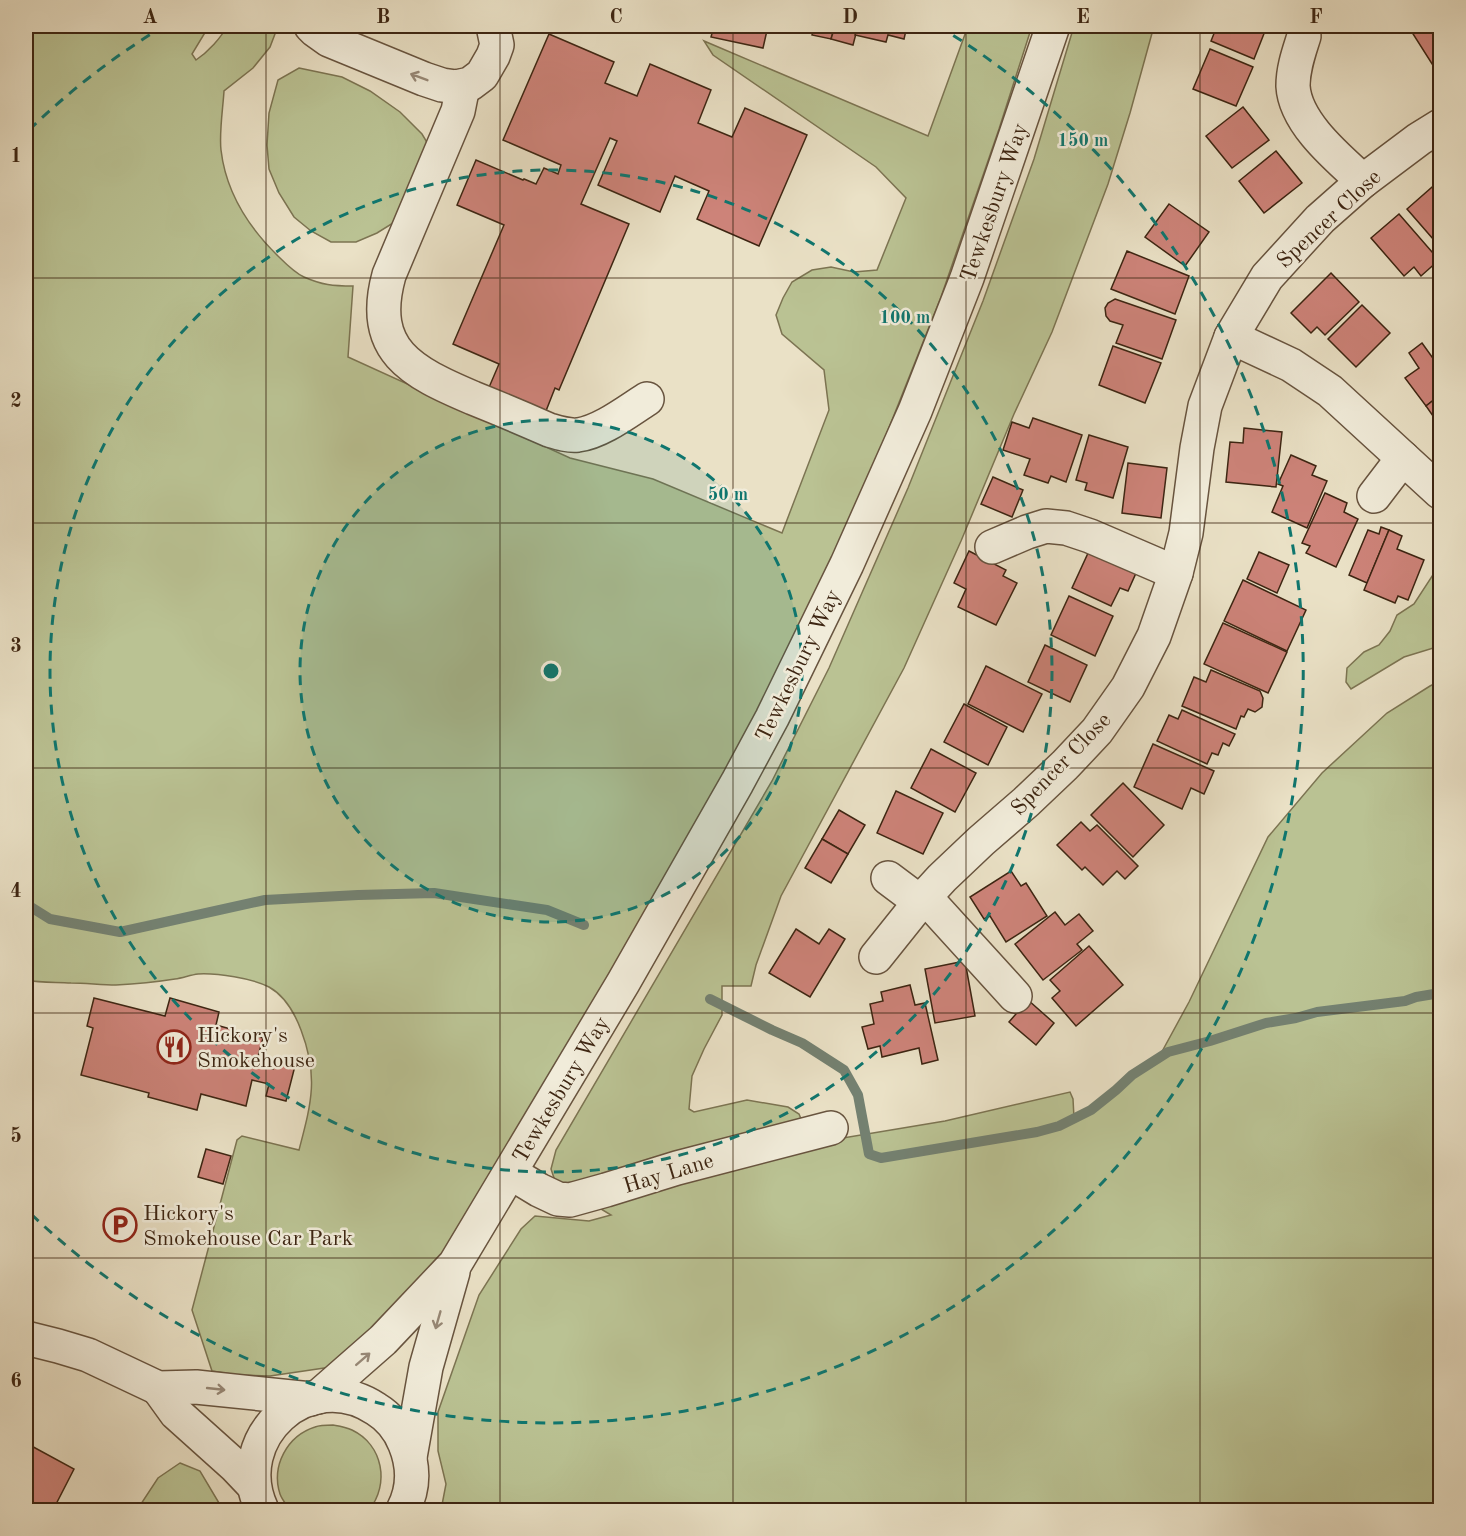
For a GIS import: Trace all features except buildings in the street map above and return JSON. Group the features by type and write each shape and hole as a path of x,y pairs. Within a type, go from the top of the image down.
{"street":[{"path":"311,26 329,40 442,85 456,87 470,84 482,75 497,45 493,26"},
{"name":"Tewkesbury Way","path":"315,1398 383,1340 455,1264 655,929 772,718 847,564 915,411 967,278 1053,26"},
{"path":"1304,36 1296,63 1293,86 1298,105 1320,139 1363,181"},
{"path":"463,86 458,111 385,289 383,309 391,344 420,373 440,384 549,430 564,434 579,435 594,430 620,417 647,399"},
{"name":"Spencer Close","path":"876,957 922,900 981,840 1065,765 1097,731 1128,687 1154,636 1176,573 1186,533 1205,406 1231,337 1267,277 1320,219 1363,181 1440,126"},
{"path":"1231,337 1291,365 1330,391 1440,492"},
{"path":"1374,496 1403,458"},
{"path":"992,547 1046,526 1066,528 1176,573"},
{"path":"888,878 922,900 1015,996"},
{"name":"Hay Lane","path":"511,1173 538,1190 558,1199 570,1200 677,1168 831,1128"},
{"name":"Tewkesbury Way","path":"403,1510 409,1497 410,1457 426,1367 455,1264"},
{"path":"26,1338 88,1355 158,1388 196,1387 315,1398"},
{"path":"158,1388 176,1413 235,1466 256,1500"},
{"name":"Tewkesbury Way","path":"256,1500 254,1473 256,1454 264,1436 280,1416 298,1404 315,1398 347,1397 375,1408 396,1427 410,1457"}],"green space":[{"path":"26,26 209,26 192,54 196,60 214,44 227,26 278,26 270,47 253,68 224,91 220,136 224,166 234,195 249,222 268,246 288,265 301,275 316,282 353,286 348,357 570,458 653,479 782,533 829,410 824,370 782,334 776,315 792,282 812,270 831,267 854,272 877,270 906,198 876,167 713,55 704,41 928,136 968,26 1032,26 941,297 857,508 815,602 687,847 454,1238 416,1290 331,1367 270,1376 237,1375 212,1371 192,1310 237,1140 242,1136 299,1150 310,1104 310,1062 301,1030 285,1000 262,984 215,974 198,974 178,979 116,985 26,980"},
{"path":"1074,26 1154,26 1108,184 1052,332 1014,414 961,541 904,668 781,896 756,965 751,986 722,986 722,1015 692,1076 689,1109 694,1112 747,1100 788,1107 799,1114 809,1138 819,1142 945,1121 1070,1092 1073,1099 1074,1118 1091,1110 1132,1075 1159,1057 1189,1002 1268,837 1322,773 1387,713 1440,681 1440,1510 441,1510 446,1484 438,1451 438,1412 479,1295 521,1229 535,1216 589,1221 611,1215 555,1181 551,1169 556,1150 772,781 829,668 908,488 983,301 1034,159"},
{"path":"299,68 342,77 370,91 400,112 422,134 431,149 406,215 377,233 356,242 331,242 311,231 294,217 279,193 269,169 267,145 269,113 278,80"},
{"path":"1440,564 1440,646 1404,657 1351,689 1346,682 1347,668 1364,652 1379,645 1390,631 1397,615 1414,604"},
{"path":"333,1425 350,1429 362,1437 377,1455 381,1477 376,1500 369,1510 290,1510 281,1496 278,1483 280,1463 284,1453 296,1437 305,1431 319,1426"},
{"path":"180,1463 200,1471 219,1503 219,1510 137,1510 158,1478"}],"waterway":[{"path":"26,904 50,919 120,932 265,900 434,893 547,910 584,925"},
{"path":"710,999 802,1043 844,1070 858,1095 869,1154 881,1158 1037,1132 1059,1126 1091,1110 1132,1075 1168,1052 1266,1023 1317,1012 1405,1001 1440,993"}],"place":[{"name":"Hickory's Smokehouse","path":"174,1047"},
{"name":"Hickory's Smokehouse Car Park","path":"120,1225"}]}
